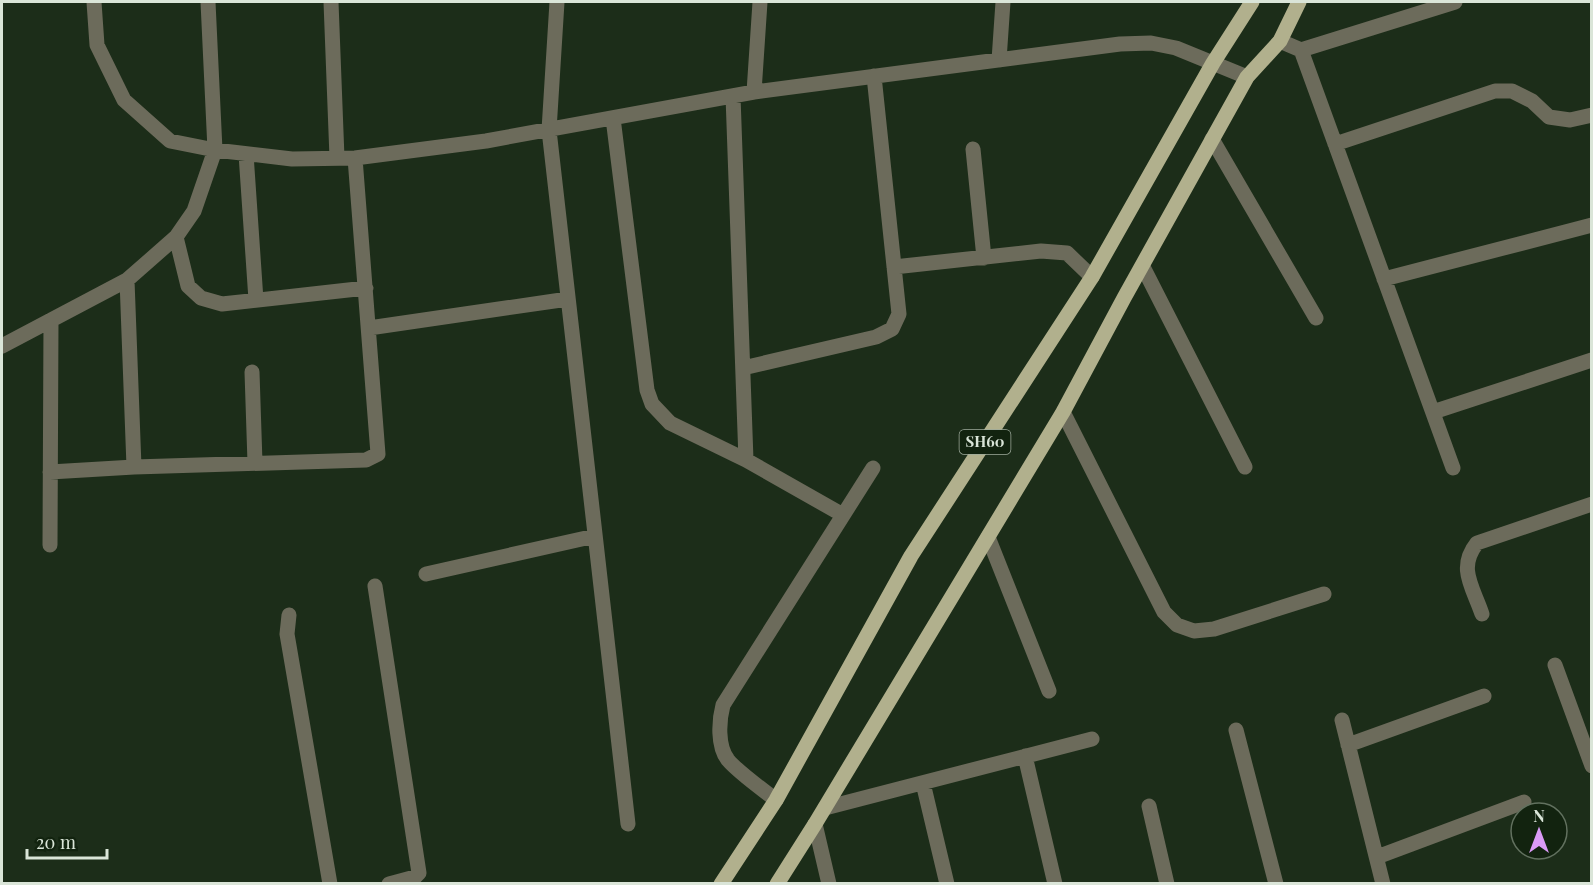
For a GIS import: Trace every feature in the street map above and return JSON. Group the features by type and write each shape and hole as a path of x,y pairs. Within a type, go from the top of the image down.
{"main road":[{"name":"SH60","path":"721,884 776,800 911,556 1092,277 1213,63 1252,2"},
{"name":"SH60","path":"777,884 1064,411 1247,77 1280,41 1299,2"}],"street":[{"path":"94,2 97,45 124,100 170,141 215,150 292,159 355,158 486,141 754,92 1120,44 1151,43 1176,48 1247,77"},
{"path":"2,346 127,280 176,237 194,211 215,150 208,2"},
{"path":"331,2 337,158"},
{"path":"557,2 549,130 628,824"},
{"path":"754,92 760,2"},
{"path":"999,60 1003,2"},
{"path":"1280,41 1301,50 1455,2"},
{"path":"1301,50 1453,468"},
{"path":"743,368 876,337 892,329 898,314 874,76"},
{"path":"1335,144 1495,91 1512,91 1532,101 1550,117 1570,120 1592,115"},
{"path":"733,96 746,460"},
{"path":"613,118 647,390 652,405 670,423 746,460 843,514"},
{"path":"1212,139 1316,318"},
{"path":"974,148 984,258"},
{"path":"246,154 256,300"},
{"path":"50,472 134,467 366,460 378,454 355,158"},
{"path":"1384,279 1592,225"},
{"path":"176,237 188,286 201,298 222,304 366,288"},
{"path":"894,267 1041,251 1067,253 1092,277"},
{"path":"1143,267 1245,467"},
{"path":"127,280 134,467"},
{"path":"369,328 568,299"},
{"path":"50,545 51,320"},
{"path":"1433,412 1592,360"},
{"path":"252,372 255,463"},
{"path":"1064,411 1164,612 1177,624 1194,631 1214,629 1324,594"},
{"path":"776,800 727,759 721,740 719,717 723,705 873,468"},
{"path":"1482,614 1466,568 1469,553 1477,543 1592,504"},
{"path":"426,574 595,536"},
{"path":"988,537 1049,691"},
{"path":"375,585 419,873 415,878 389,884"},
{"path":"289,615 287,634 330,884"},
{"path":"1555,665 1592,766"},
{"path":"1348,746 1484,696"},
{"path":"1342,720 1383,884"},
{"path":"1236,730 1276,884"},
{"path":"825,808 1092,739"},
{"path":"1025,756 1055,884"},
{"path":"923,783 947,884"},
{"path":"1149,806 1167,884"},
{"path":"1377,857 1509,808"},
{"path":"815,824 829,884"}]}
